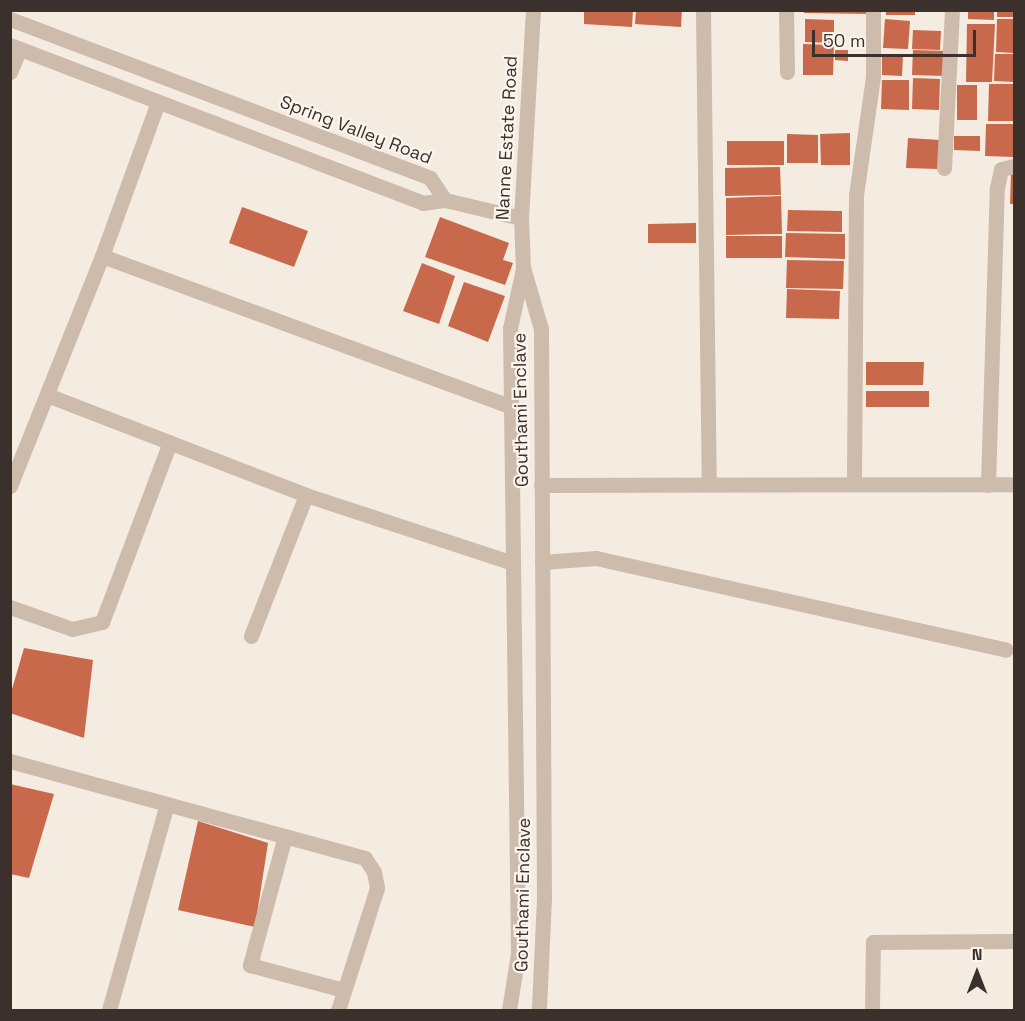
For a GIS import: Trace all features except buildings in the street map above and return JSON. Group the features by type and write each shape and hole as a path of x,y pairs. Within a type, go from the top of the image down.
{"street":[{"name":"Nanne Estate Road","path":"523,267 520,218 533,10"},
{"path":"703,10 709,484"},
{"path":"786,10 787,72"},
{"path":"854,481 856,195 873,77 873,10"},
{"path":"944,168 952,10"},
{"name":"Spring Valley Road","path":"10,19 430,178 446,200"},
{"path":"10,72 15,47 423,203 446,200 520,218"},
{"path":"10,486 102,256 158,102"},
{"path":"988,484 997,188 1001,169 1014,166"},
{"path":"102,256 513,407"},
{"name":"Gouthami Enclave","path":"509,1011 518,953 513,407 510,328 523,267"},
{"name":"Gouthami Enclave","path":"523,267 541,329 544,898 539,1011"},
{"path":"47,395 306,495 513,563"},
{"path":"10,607 72,629 102,622 170,442"},
{"path":"541,484 854,481 1014,484"},
{"path":"251,636 306,495"},
{"path":"542,562 596,558 1006,650"},
{"path":"10,760 365,858 374,872 377,888 338,1011"},
{"path":"109,1011 166,804"},
{"path":"285,836 250,966 343,990"},
{"path":"872,1011 873,942 1014,941"}]}
